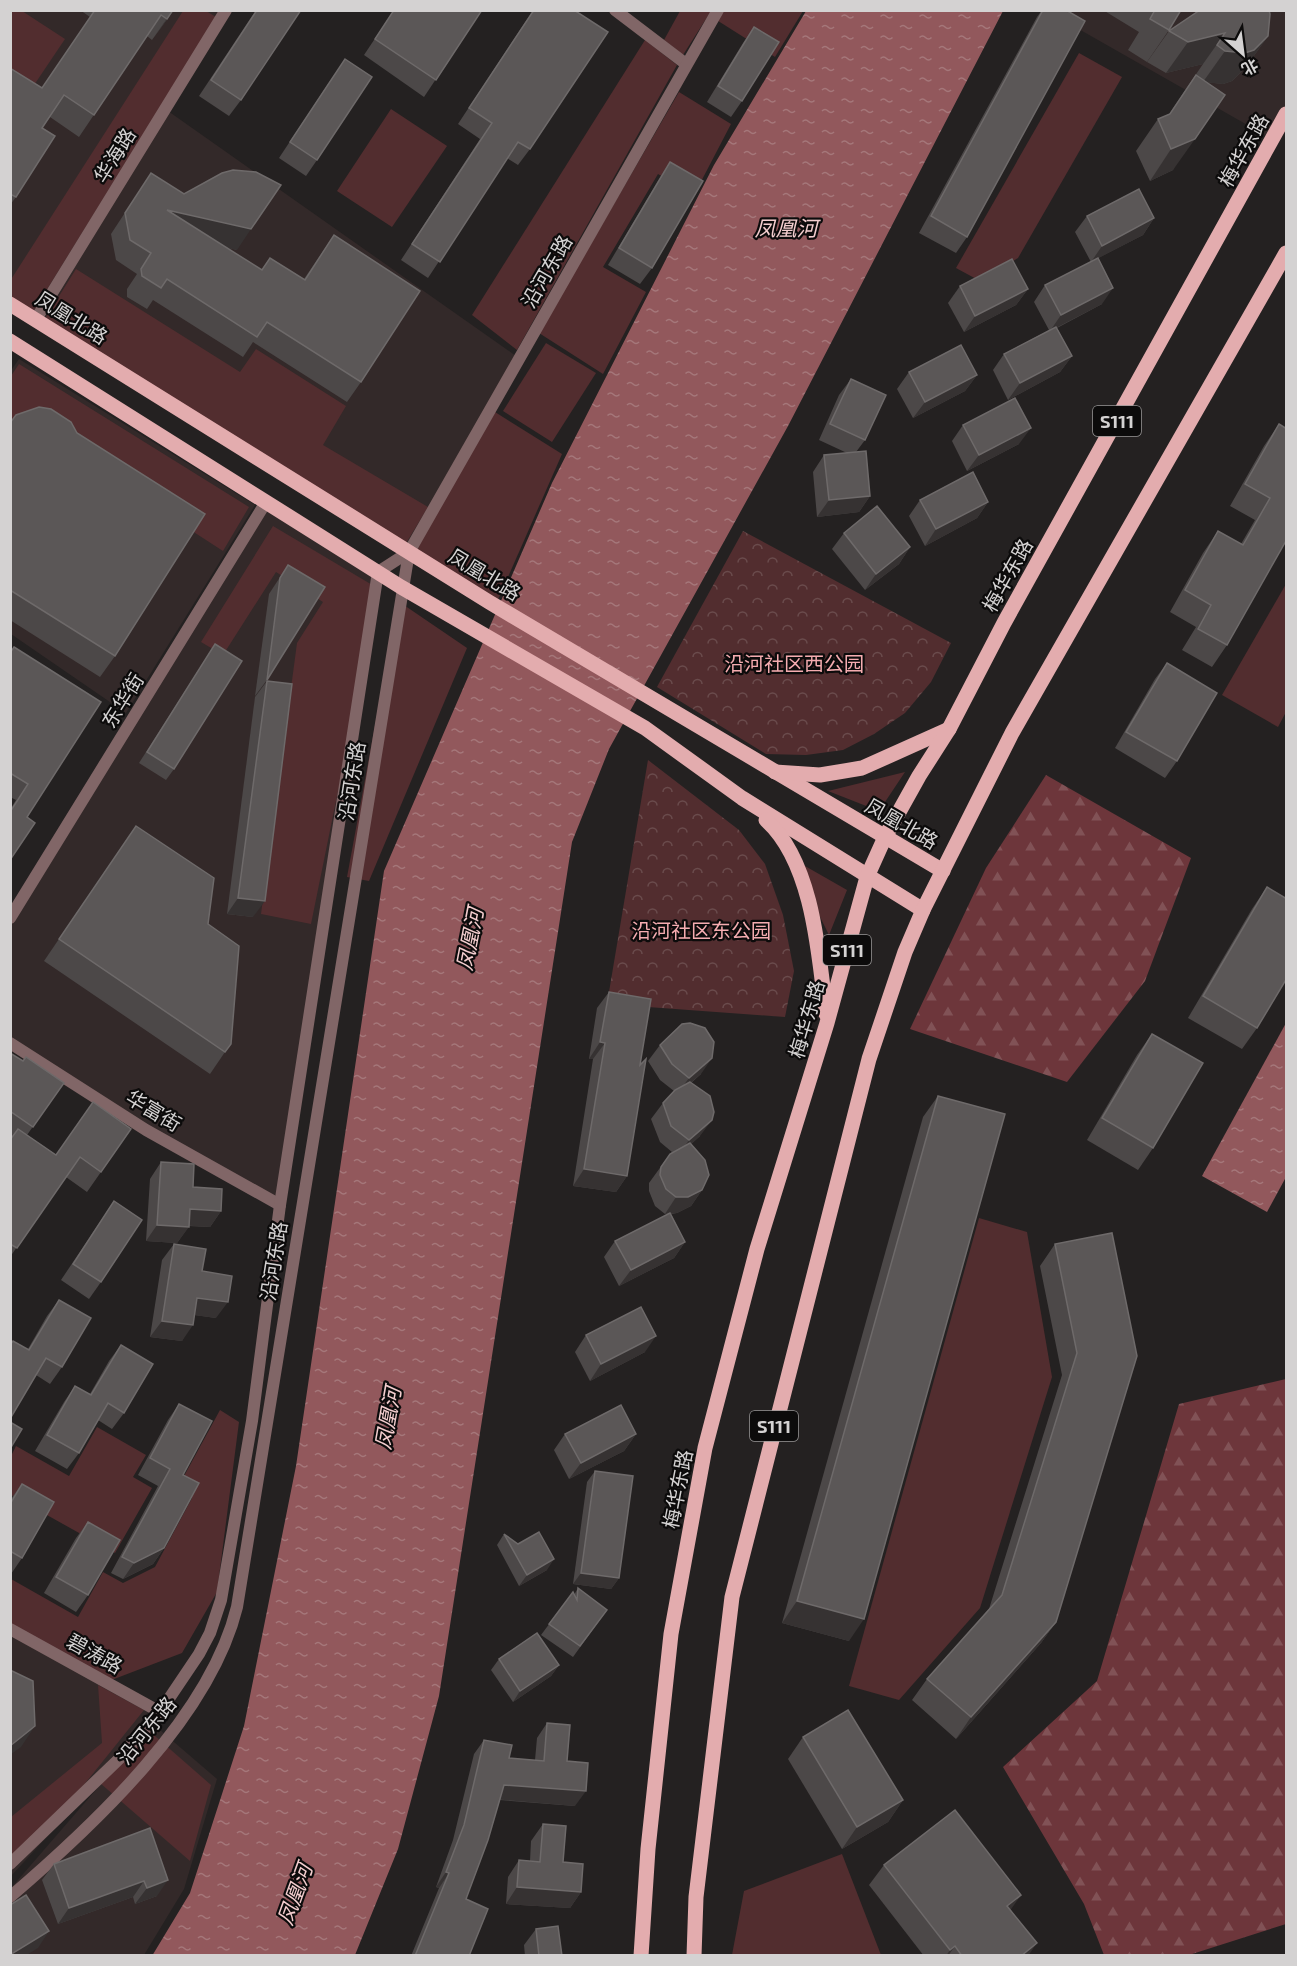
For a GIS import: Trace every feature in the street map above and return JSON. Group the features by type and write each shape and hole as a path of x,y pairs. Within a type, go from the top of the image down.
{"main road":[{"name":"梅华东路","path":"640,1956 648,1849 671,1634 705,1448 757,1249 827,1023 867,878 885,837 919,776 949,729 1010,613 1287,114"},
{"name":"S111","path":"694,1956 696,1897 732,1597 869,1059 906,952 923,910 1012,733 1287,253"},
{"name":"凤凰北路","path":"10,304 489,602 943,872"},
{"path":"13,348 401,587 631,721 742,798 867,878 923,910"},
{"path":"771,771 820,775 862,768 949,729"},
{"path":"742,798 776,829 801,876 817,931 827,1023"}],"street":[{"name":"华海路","path":"36,319 226,10"},
{"path":"615,10 686,64"},
{"name":"沿河东路","path":"10,1897 79,1834 154,1754 203,1687 225,1648 232,1626 401,587 409,552 718,10"},
{"name":"东华街","path":"10,918 266,502"},
{"name":"沿河东路","path":"10,1864 111,1767 160,1712 199,1654 210,1633 221,1600 252,1421 280,1205 378,572 409,552"},
{"name":"华富街","path":"10,1044 146,1130 280,1205"},
{"name":"碧涛路","path":"10,1629 160,1712"}],"shaded area":[{"path":"223,10 33,318 11,304 10,11"},
{"path":"1047,11 1286,11 1286,114 1272,139"},
{"path":"168,111 516,356 407,550 38,320"},
{"path":"19,359 255,505 126,713 11,634 10,372"},
{"path":"266,503 378,572 280,1204 11,1043 10,918"},
{"path":"11,1632 150,1710 57,1826 11,1876"},
{"path":"153,1724 217,1779 184,1889 144,1955 11,1956 11,1888"}],"green space":[{"path":"10,11 22,11 65,39 24,100 11,91"},
{"path":"183,11 206,11 216,17 33,312 11,296 10,281"},
{"path":"680,11 711,11 683,55 664,40"},
{"path":"721,11 803,11 775,57 715,19"},
{"path":"645,40 677,65 517,350 472,315"},
{"path":"1079,53 1122,77 1018,258 980,281 956,268"},
{"path":"679,92 731,124 694,195 658,174 603,267 646,292 603,374 539,333"},
{"path":"391,109 447,146 392,227 337,191"},
{"path":"76,269 240,372 256,349 346,406 323,445 428,507 405,545 44,320"},
{"path":"546,343 596,373 552,442 503,411"},
{"path":"19,364 249,507 223,551 67,450 11,427 11,376"},
{"path":"495,412 562,454 497,602 414,551"},
{"path":"273,526 379,589 311,924 261,914 297,643 323,602 276,572 223,655 201,642"},
{"name":"沿河社区西公园","path":"743,531 951,643 931,682 905,713 874,734 843,750 806,755 766,754 657,687"},
{"path":"1286,584 1286,712 1278,727 1222,695"},
{"path":"398,601 467,648 369,881 347,877"},
{"name":"沿河社区东公园","path":"648,760 739,830 765,864 783,915 794,971 785,1017 607,1004"},
{"path":"905,772 879,811 828,791"},
{"path":"1046,775 1191,858 1145,981 1067,1082 910,1029 986,868"},
{"path":"791,858 847,890 829,935"},
{"path":"979,1218 1027,1232 1052,1377 980,1608 899,1700 849,1686"},
{"path":"1286,1379 1286,1924 1189,1955 1104,1955 1084,1904 1003,1767 1097,1681 1179,1404"},
{"path":"220,1410 239,1422 217,1592 182,1653 109,1681 11,1625 11,1579 78,1617 103,1572 123,1583 155,1567 192,1498 177,1489"},
{"path":"97,1427 146,1455 133,1477 152,1488 115,1553 11,1495 11,1456 16,1446 69,1476"},
{"path":"98,1685 144,1710 54,1822 11,1869 11,1817 102,1743"},
{"path":"147,1729 211,1785 190,1861 100,1783"},
{"path":"842,1854 881,1955 732,1955 744,1891"}],"water":[{"name":"凤凰河","path":"806,11 1003,11 788,426 609,749 572,842 439,1696 398,1849 355,1955 152,1956 190,1893 244,1726 296,1466 384,871 552,483 714,165"},
{"path":"1286,1023 1286,1177 1267,1212 1202,1176"}],"building":[{"path":"95,10 173,10 167,19 161,15 94,115 64,95 42,128 55,136 16,197 10,194 10,68 42,88"},
{"path":"257,10 301,10 241,100 211,80"},
{"path":"394,10 482,10 436,80 375,39"},
{"path":"534,10 574,10 608,32 530,149 518,142 440,262 412,244 492,123 469,108"},
{"path":"1043,10 1066,10 1085,21 967,237 931,216"},
{"path":"1155,10 1181,10 1169,30 1150,19"},
{"path":"1200,10 1269,10 1268,36 1254,50 1245,53 1225,51 1217,45 1225,33 1188,42 1169,31"},
{"path":"754,27 779,42 742,101 718,86"},
{"path":"345,59 372,77 317,160 290,142"},
{"path":"1196,75 1225,95 1195,139 1171,149 1158,119 1170,114"},
{"path":"670,162 703,181 652,268 619,248"},
{"path":"233,170 256,172 281,185 251,229 167,210 262,270 270,258 305,280 334,235 420,291 361,382 267,322 257,337 167,279 161,288 142,276 141,269 151,253 130,240 125,213 151,173 184,194 222,173"},
{"path":"1139,189 1154,218 1102,246 1087,216"},
{"path":"1098,258 1113,288 1061,315 1045,285"},
{"path":"1012,259 1028,289 975,316 960,286"},
{"path":"1056,327 1072,356 1020,383 1004,354"},
{"path":"961,345 977,375 925,402 909,372"},
{"path":"851,379 886,395 865,440 830,424"},
{"path":"1015,398 1031,428 979,455 963,425"},
{"path":"39,407 51,409 71,422 77,433 205,514 115,656 10,590 10,423 16,415"},
{"path":"1279,424 1287,429 1287,539 1227,645 1198,629 1211,605 1185,590 1218,531 1243,545 1270,498 1245,484"},
{"path":"866,451 870,496 829,500 824,455"},
{"path":"973,472 988,502 936,529 920,500"},
{"path":"877,506 910,547 876,574 844,533"},
{"path":"288,565 325,587 267,680 280,578"},
{"path":"215,644 242,661 174,769 147,752"},
{"path":"14,647 101,702 27,817 35,823 10,860 10,808 12,809 28,784 10,773 10,653"},
{"path":"1167,663 1217,693 1177,761 1126,732"},
{"path":"267,681 292,684 265,901 238,898"},
{"path":"136,826 214,878 208,924 239,946 231,1044 225,1052 59,939"},
{"path":"1267,887 1287,899 1287,978 1257,1028 1203,996"},
{"path":"609,992 651,999 640,1065 646,1059 627,1176 584,1169 605,1043 600,1042"},
{"path":"690,1023 705,1028 714,1042 712,1058 689,1078 672,1064 660,1045 682,1024"},
{"path":"1152,1034 1203,1063 1153,1148 1102,1118"},
{"path":"10,1053 23,1061 26,1057 64,1083 33,1127 10,1111"},
{"path":"690,1082 710,1096 714,1112 712,1120 689,1140 671,1126 663,1103 675,1090"},
{"path":"938,1096 1005,1114 864,1619 797,1601"},
{"path":"93,1102 131,1129 101,1172 80,1157 17,1248 10,1244 10,1140 18,1129 56,1155"},
{"path":"690,1143 705,1160 709,1175 702,1190 688,1197 676,1197 666,1189 660,1175 661,1167 670,1154"},
{"path":"161,1162 194,1164 193,1187 222,1189 221,1211 190,1209 189,1227 157,1225"},
{"path":"114,1201 142,1220 101,1282 73,1264"},
{"path":"670,1213 685,1242 631,1270 615,1241"},
{"path":"1112,1233 1137,1356 1056,1622 971,1717 927,1679 1002,1595 1077,1353 1055,1244"},
{"path":"174,1244 206,1249 202,1271 232,1276 228,1302 197,1298 193,1325 162,1321"},
{"path":"59,1300 91,1318 62,1367 46,1358 10,1419 10,1345 13,1341 29,1350"},
{"path":"641,1307 656,1336 601,1364 586,1335"},
{"path":"121,1345 153,1364 124,1413 108,1403 79,1453 47,1435 75,1386 91,1395"},
{"path":"179,1404 212,1421 183,1475 199,1483 164,1548 134,1563 122,1557 170,1469 150,1458"},
{"path":"621,1405 636,1434 581,1463 565,1434"},
{"path":"10,1422 22,1429 10,1449"},
{"path":"595,1471 633,1476 619,1578 581,1573"},
{"path":"22,1484 54,1502 22,1558 10,1551 10,1504"},
{"path":"88,1522 120,1540 88,1595 56,1577"},
{"path":"539,1532 554,1559 527,1575 504,1534 518,1544"},
{"path":"578,1588 607,1610 580,1646 549,1624 573,1592 577,1600"},
{"path":"537,1633 559,1665 520,1691 499,1659"},
{"path":"10,1670 33,1681 35,1726 10,1746"},
{"path":"848,1710 903,1800 857,1827 803,1737"},
{"path":"547,1723 570,1725 567,1761 588,1763 586,1791 504,1785 488,1840 466,1899 488,1909 469,1956 415,1956 449,1873 446,1872 464,1825 484,1740 512,1745 509,1758 544,1761"},
{"path":"955,1810 1021,1895 1007,1906 1037,1943 1021,1956 962,1956 955,1946 950,1950 884,1865"},
{"path":"543,1824 566,1826 563,1862 583,1864 581,1892 517,1887 519,1860 540,1862"},
{"path":"150,1828 168,1880 147,1888 144,1881 69,1908 54,1864"},
{"path":"26,1895 49,1931 10,1955 10,1905"},
{"path":"558,1926 562,1956 539,1956 536,1929"}]}
